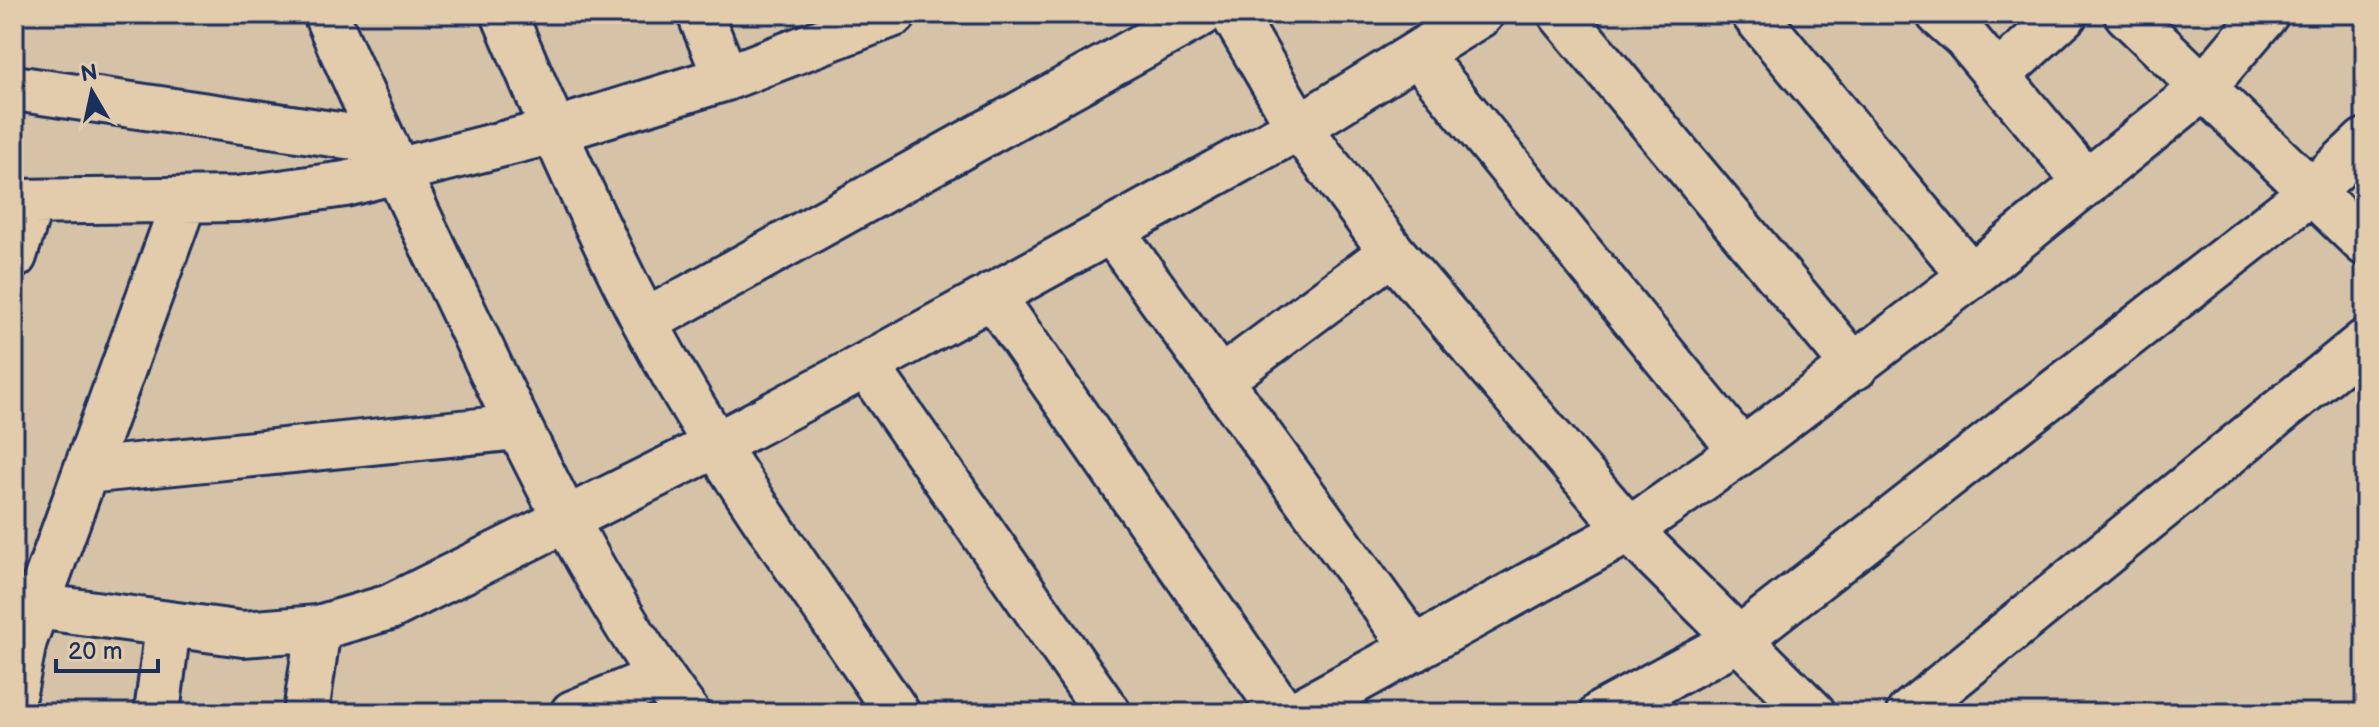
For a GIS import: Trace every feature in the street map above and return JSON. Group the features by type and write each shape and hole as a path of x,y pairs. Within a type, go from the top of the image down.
{"street":[{"path":"326,14 389,156 565,521 660,677 687,713"},
{"path":"504,14 554,131 645,322 716,445 897,713"},
{"path":"700,14 726,78"},
{"path":"645,322 1201,14"},
{"path":"1233,14 1299,127 1392,252 1629,530 1813,713"},
{"path":"25,605 243,634 318,628 390,607 716,445 866,365 1299,127 1481,14"},
{"path":"1561,14 1855,367"},
{"path":"1754,14 1971,276"},
{"path":"1939,14 1965,37 2087,183"},
{"path":"1997,76 2065,14"},
{"path":"2127,14 2365,243"},
{"path":"1323,707 1415,649 1629,530 1742,451 1971,276 2202,89 2266,14"},
{"path":"14,256 23,202 184,201 291,193 389,156 554,131 726,78 869,19"},
{"path":"1418,54 1742,451"},
{"path":"14,88 389,156"},
{"path":"1602,713 1739,639 2311,192 2365,141"},
{"path":"14,692 24,641 25,605 86,471 184,201"},
{"path":"1111,230 1415,649"},
{"path":"1220,380 1392,252"},
{"path":"992,295 1283,713"},
{"path":"1909,713 2365,342"},
{"path":"866,365 1108,713"},
{"path":"86,471 519,427"},
{"path":"157,713 168,626"},
{"path":"306,713 318,628"},
{"path":"573,713 660,677"}]}
